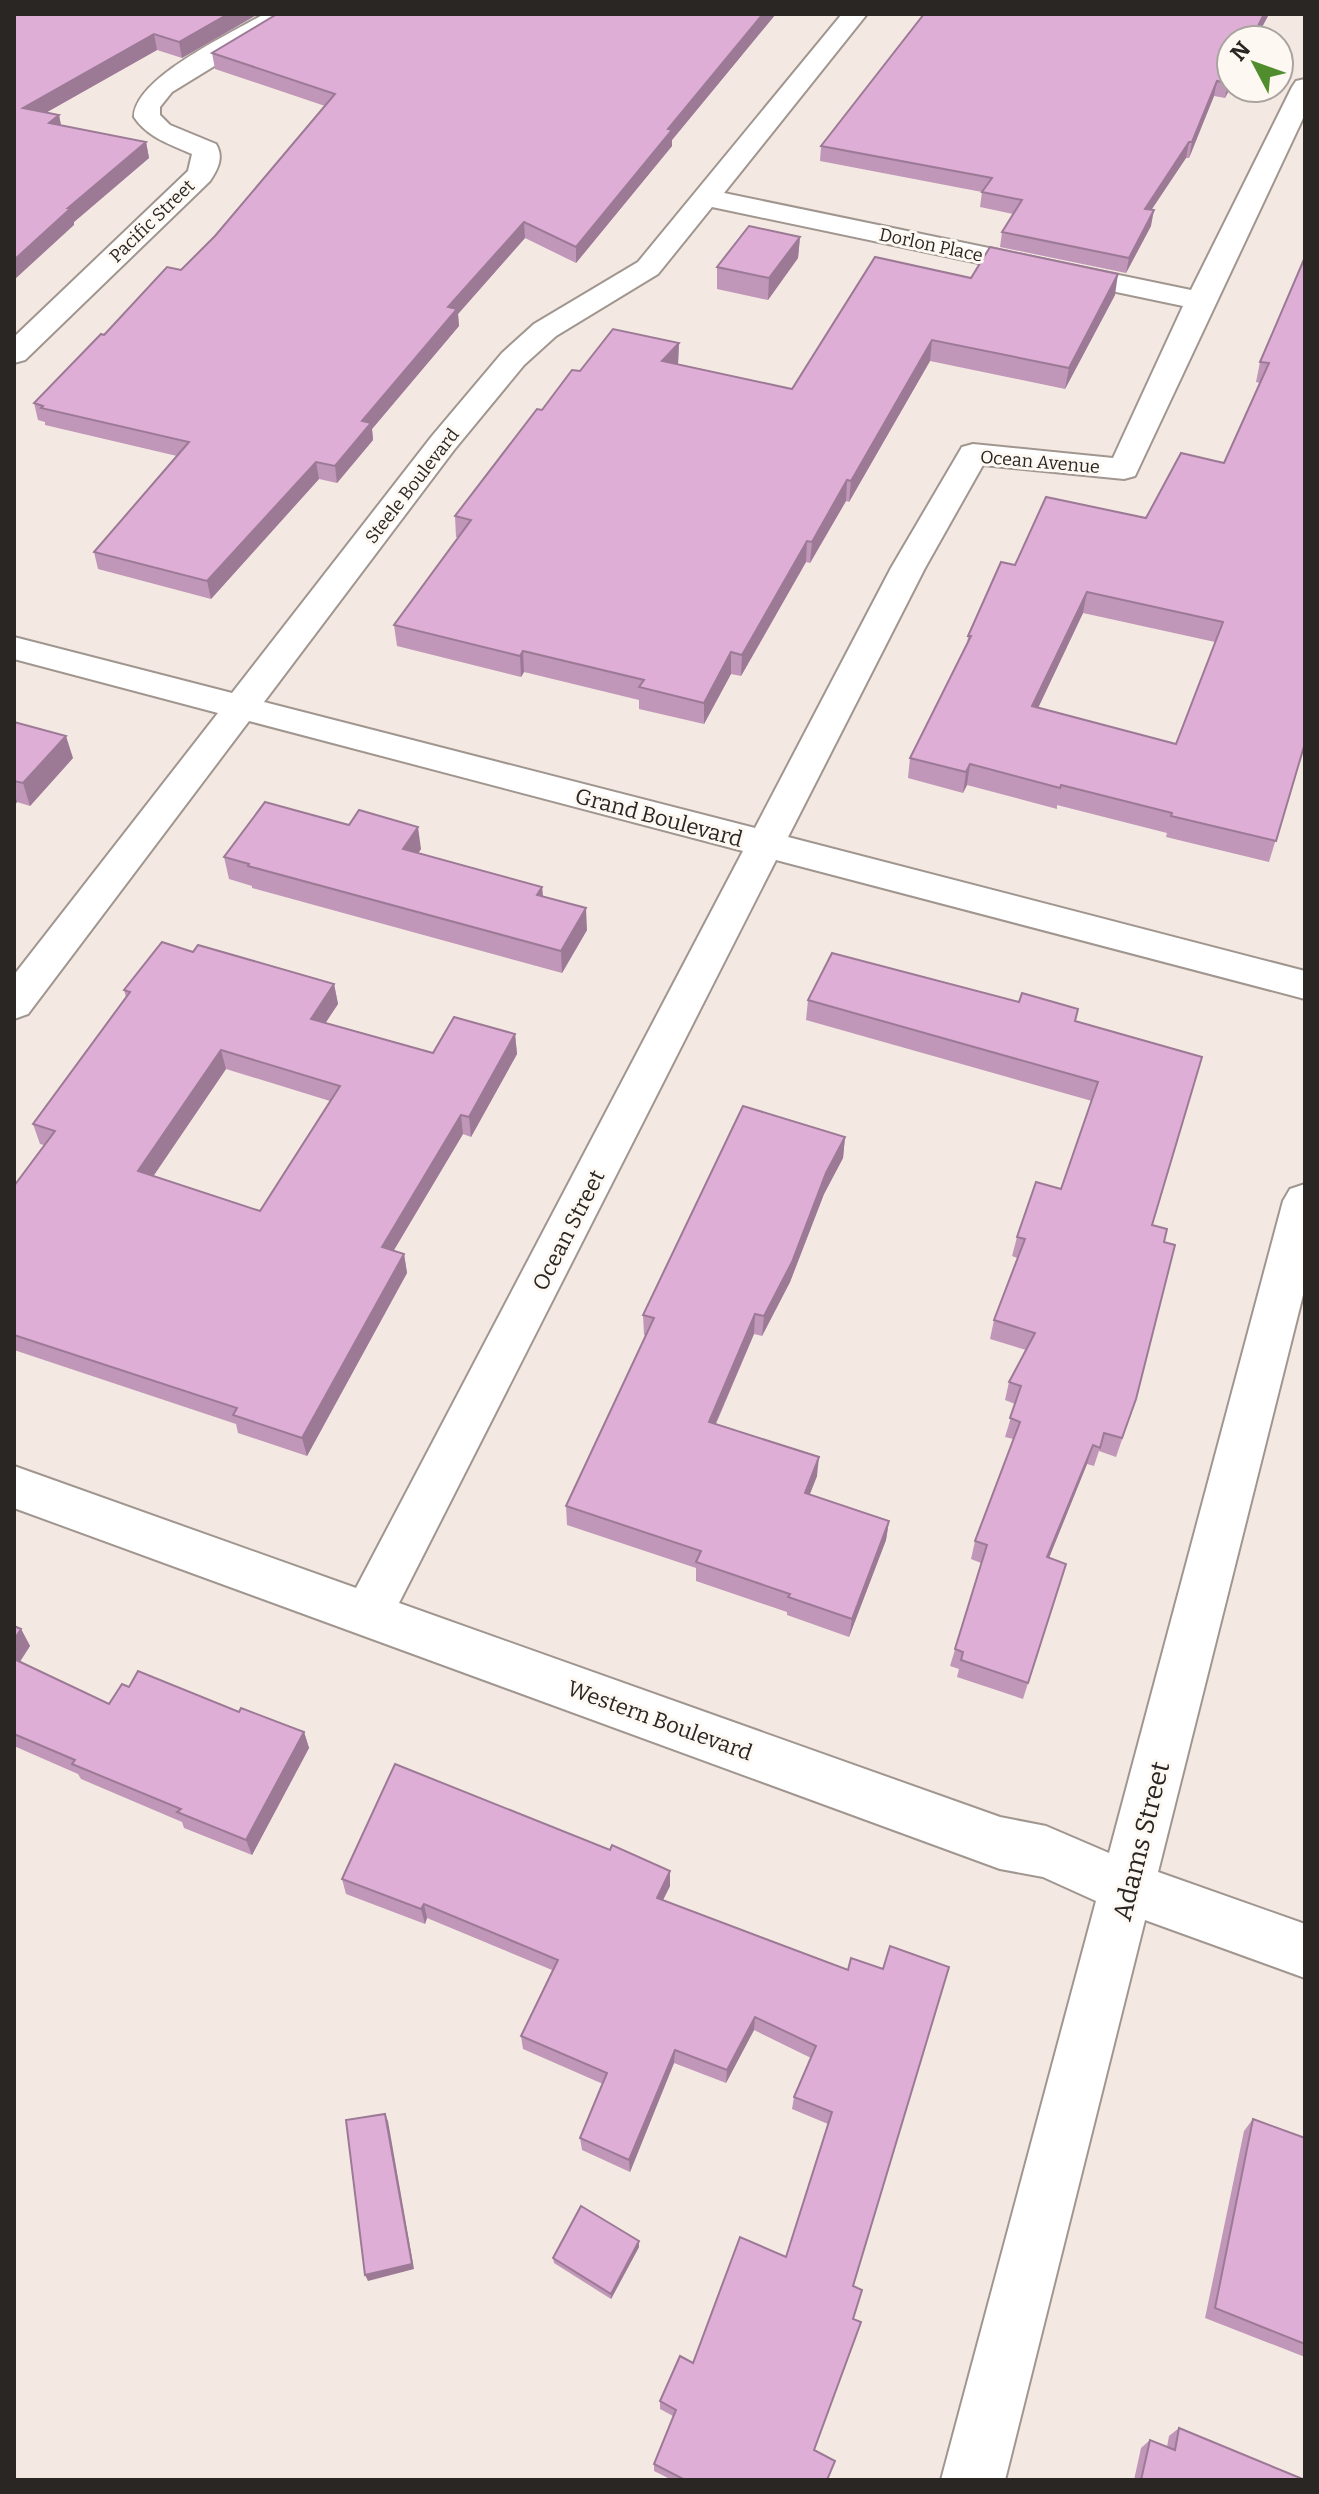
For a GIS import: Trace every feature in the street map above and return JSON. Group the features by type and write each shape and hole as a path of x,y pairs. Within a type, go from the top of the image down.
{"street":[{"name":"Pacific Street","path":"14,354 200,175 206,163 206,150 161,131 147,117 147,107 163,86 282,14"},
{"name":"Steele Boulevard","path":"14,1004 443,443 513,359 545,330 648,268 855,14"},
{"name":"Ocean Avenue","path":"767,845 908,568 973,454 1124,469 1200,301 1305,87"},
{"name":"Dorlon Place","path":"708,198 1200,301"},
{"name":"Grand Boulevard","path":"14,648 1305,985"},
{"name":"Ocean Street","path":"368,1614 767,845"},
{"name":"Adams Street","path":"973,2480 1305,1201"},
{"name":"Western Boulevard","path":"14,1487 1000,1843 1046,1852 1129,1888 1305,1951"}],"building":[{"path":"14,14 228,14 179,42 154,34 23,108 59,115 49,123 146,142 68,208 71,208 14,260"},
{"path":"277,14 763,14 576,247 524,222 448,307 457,309 362,421 371,423 335,466 316,462 207,581 94,552 189,442 41,408 43,406 34,403 101,334 104,335 167,267 181,270 215,236 335,94 212,53"},
{"path":"924,14 1264,14 1259,24 1215,24 1215,86 1192,142 1189,142 1145,209 1154,210 1129,258 1002,232 1022,200 982,192 992,178 821,146"},
{"path":"749,226 800,237 769,278 717,267"},
{"path":"990,247 1118,274 1069,368 932,340 851,481 847,480 812,542 807,541 742,655 731,652 704,703 639,687 644,680 523,651 520,656 394,625 471,520 455,516 537,409 542,410 572,370 580,371 613,329 679,343 662,361 792,389 875,257 971,278"},
{"path":"1305,257 1305,743 1276,841 970,764 966,772 910,758 971,636 968,636 1001,562 1015,565 1046,497 1146,518 1181,453 1224,463 1269,363 1260,362","holes":["1087,592 1223,622 1176,744 1032,706"]},
{"path":"14,722 66,736 23,783 14,781"},
{"path":"265,802 349,825 359,810 418,827 403,849 542,887 537,895 586,908 561,951 224,857"},
{"path":"162,942 193,952 198,945 334,984 311,1019 433,1053 454,1017 515,1034 469,1117 461,1115 382,1247 404,1254 302,1438 233,1415 237,1408 14,1335 14,1186 55,1131 33,1124 130,992 124,990","holes":["221,1050 340,1086 260,1211 138,1171"]},
{"path":"832,953 1019,1002 1022,993 1078,1009 1075,1021 1202,1057 1152,1225 1167,1229 1164,1242 1175,1245 1136,1399 1122,1438 1104,1433 1100,1448 1093,1445 1047,1557 1066,1564 1028,1683 961,1660 963,1652 955,1649 987,1545 975,1541 1020,1422 1010,1418 1021,1386 1009,1382 1035,1333 994,1320 1025,1239 1017,1237 1036,1182 1061,1189 1098,1082 808,1000"},
{"path":"743,1106 845,1137 826,1173 792,1262 764,1316 755,1314 709,1422 819,1457 805,1493 889,1521 852,1619 696,1562 701,1551 566,1506 654,1318 643,1315"},
{"path":"14,1626 21,1629 14,1640"},
{"path":"14,1659 109,1704 122,1684 129,1687 138,1671 239,1712 241,1708 304,1732 246,1840 177,1812 181,1809 72,1764 75,1760 14,1734"},
{"path":"395,1764 610,1850 612,1845 670,1871 657,1898 848,1970 851,1958 883,1969 890,1946 949,1967 853,2286 862,2290 853,2319 861,2322 814,2450 835,2461 827,2480 685,2480 654,2464 676,2410 660,2401 680,2356 693,2363 740,2237 786,2257 832,2112 794,2097 816,2046 755,2017 727,2070 675,2050 629,2160 580,2138 607,2073 521,2036 558,1960 424,1904 421,1909 342,1879"},
{"path":"385,2114 412,2264 365,2275 346,2120"},
{"path":"1253,2119 1305,2138 1305,2344 1215,2308"},
{"path":"581,2206 639,2241 611,2294 553,2258"},
{"path":"1179,2428 1305,2480 1141,2480 1150,2440 1175,2450"}]}
